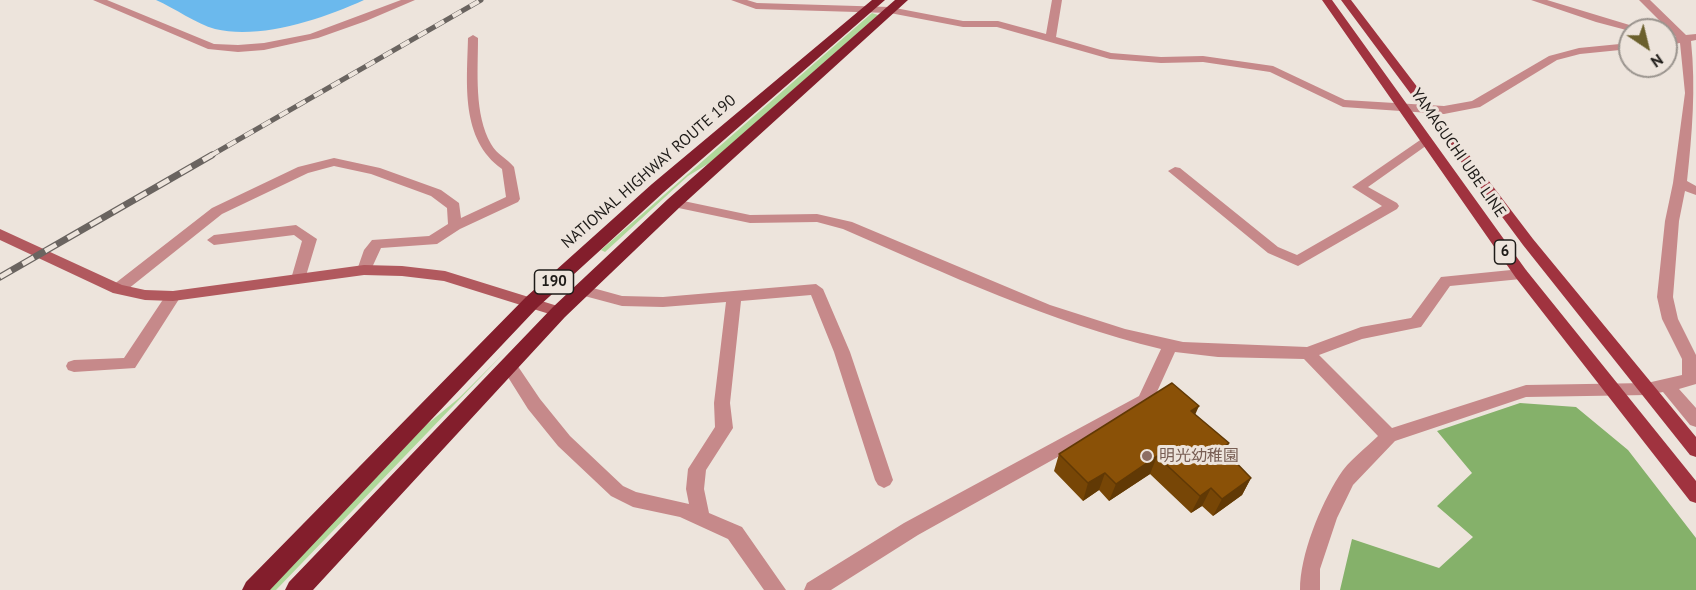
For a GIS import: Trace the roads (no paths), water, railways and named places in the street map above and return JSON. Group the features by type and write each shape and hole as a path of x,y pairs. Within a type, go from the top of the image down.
{"highway":[{"name":"190","path":"297,590 559,312 885,5"},
{"name":"NATIONAL HIGHWAY ROUTE 190","path":"254,590 532,302 658,188 885,5"}],"main road":[{"name":"YAMAGUCHI UBE LINE","path":"1327,0 1521,274 1696,495"},
{"name":"YAMAGUCHI UBE LINE","path":"1346,0 1528,242 1696,450"}],"street":[{"path":"98,0 212,47 225,48 280,44 311,37 410,0"},
{"path":"736,0 756,6 885,5 963,24 998,24 1119,57 1161,60 1203,59 1274,69 1343,103 1404,108 1444,110 1476,104 1553,58 1579,51 1618,47"},
{"path":"1050,40 1057,0"},
{"path":"1536,0 1618,24"},
{"path":"1310,590 1310,568 1328,518 1346,480 1389,436 1526,391 1647,389 1690,380 1690,359 1670,319 1665,297 1672,221 1680,183 1691,93 1690,39 1644,0"},
{"path":"364,270 371,250 377,243 432,241 455,226 513,199 508,166 492,155 484,142 474,107 473,38"},
{"path":"1175,171 1273,250 1298,261 1392,206 1359,187 1426,140"},
{"path":"118,289 216,211 303,170 334,162 375,171 436,193 454,206 455,226"},
{"path":"1680,183 1696,191"},
{"path":"674,203 750,219 818,218 847,225 1042,309 1119,334 1170,346 1308,353 1338,339 1416,323 1446,281 1521,274"},
{"path":"214,240 296,230 310,239 298,279"},
{"path":"0,234 118,289 145,294 173,296 364,270 425,272 532,302 559,312"},
{"path":"582,290 622,301 663,302 816,289 842,352 884,480"},
{"path":"74,366 129,364 173,296"},
{"path":"701,517 694,489 697,470 724,428 722,403 734,296"},
{"path":"814,590 911,529 1145,400 1170,346"},
{"path":"1308,353 1389,436"},
{"path":"509,366 534,404 564,441 617,491 633,499 683,510 735,533 776,590"},
{"path":"1667,386 1696,420"}],"water":[{"path":"156,0 364,0 291,26 271,30 233,32 215,29"}],"railway":[{"path":"210,156 481,0"},
{"path":"0,277 212,155"}],"place":[{"name":"明光幼稚園","path":"1147,456"}]}
